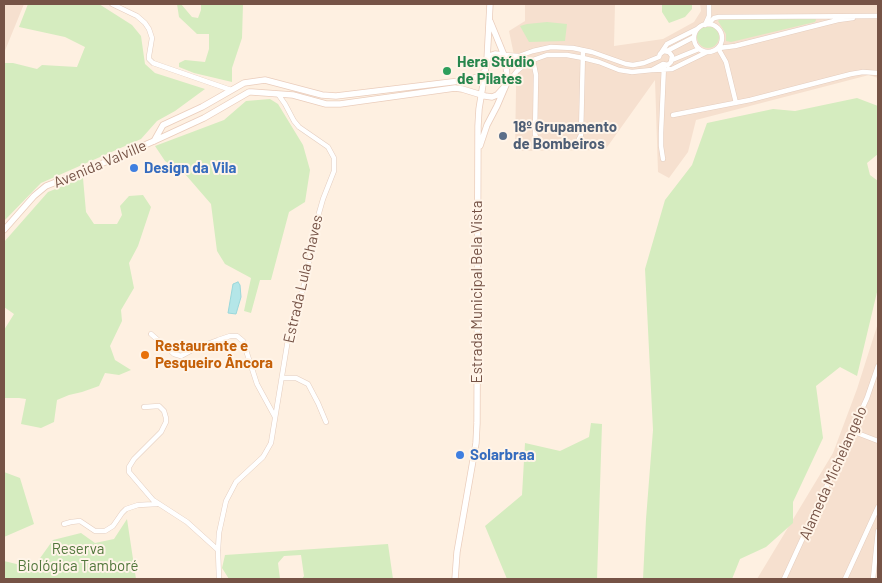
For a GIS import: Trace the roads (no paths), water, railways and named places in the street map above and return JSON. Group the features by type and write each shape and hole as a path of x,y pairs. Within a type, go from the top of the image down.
{"main road":[{"name":"Estrada Municipal Bela Vista","path":"455,579 457,552 474,453 477,423 478,117 486,71 490,4"},
{"path":"478,155 487,125 506,86 507,71 504,56 489,19"},
{"path":"487,60 495,54 504,56"},
{"name":"Avenida Valville","path":"154,141 162,125 202,107 242,84 251,82 264,80 322,95 336,96 474,79 486,71"},
{"path":"251,82 255,86 252,92 293,95 326,104 340,104 455,88 489,97 495,96 506,86"},
{"path":"242,84 241,89 245,94"},
{"name":"Avenida Valville","path":"4,230 34,196 46,186 183,128 252,92"},
{"path":"183,128 179,124 179,120 184,115"}],"street":[{"path":"112,4 137,16 145,23 152,38 148,56 153,63 231,90"},
{"path":"704,25 708,16 708,4"},
{"path":"817,16 820,21 818,25"},
{"path":"718,48 735,46 838,20 867,16"},
{"path":"707,52 696,45 694,37 697,30 717,17 878,16"},
{"path":"659,56 667,44 704,25 717,27 722,34 722,43 713,51 707,52 678,67 664,66"},
{"path":"504,56 515,57 551,48 573,48 633,65 644,63 694,37"},
{"path":"506,86 517,71 533,60 547,55 556,54 583,58 632,72 652,70 670,64 672,60 699,48"},
{"path":"718,48 726,62 736,103"},
{"path":"533,60 536,75 536,138 538,141 546,144 573,144 578,142 581,135 582,50"},
{"path":"667,51 672,54 672,60"},
{"path":"659,56 664,66 661,133 663,159"},
{"path":"673,115 736,103 851,74 863,72 878,73"},
{"name":"Estrada Lula Chaves","path":"219,579 219,534 226,501 231,490 242,475 270,447 273,439 275,417 290,333 304,285 318,214 335,164 328,147 299,127 278,94"},
{"path":"285,104 287,99 293,95"},
{"path":"151,334 174,354 181,356 218,340 237,336 243,342 257,384 275,417"},
{"name":"Alameda Michelangelo","path":"784,579 852,431 878,366"},
{"path":"282,378 296,378 308,384 326,422"},
{"path":"144,407 159,406 164,411 166,422 161,432 134,459 128,469 150,498 187,522 218,550"},
{"path":"852,431 878,441"},
{"path":"64,524 80,521 96,531 105,531 113,526 126,509 138,505 158,504"},
{"path":"873,579 878,507"},
{"path":"845,579 876,527"}],"water":[{"path":"238,282 241,297 236,314 228,313 233,284"}],"place":[{"name":"Hera Stúdio de Pilates","path":"447,71"},
{"name":"18º Grupamento de Bombeiros","path":"503,136"},
{"name":"Design da Vila","path":"134,168"},
{"name":"Restaurante e Pesqueiro Âncora","path":"145,355"},
{"name":"Solarbraa","path":"460,455"}],"park label":[{"name":"Reserva Biológica Tamboré","path":"78,558"}]}
